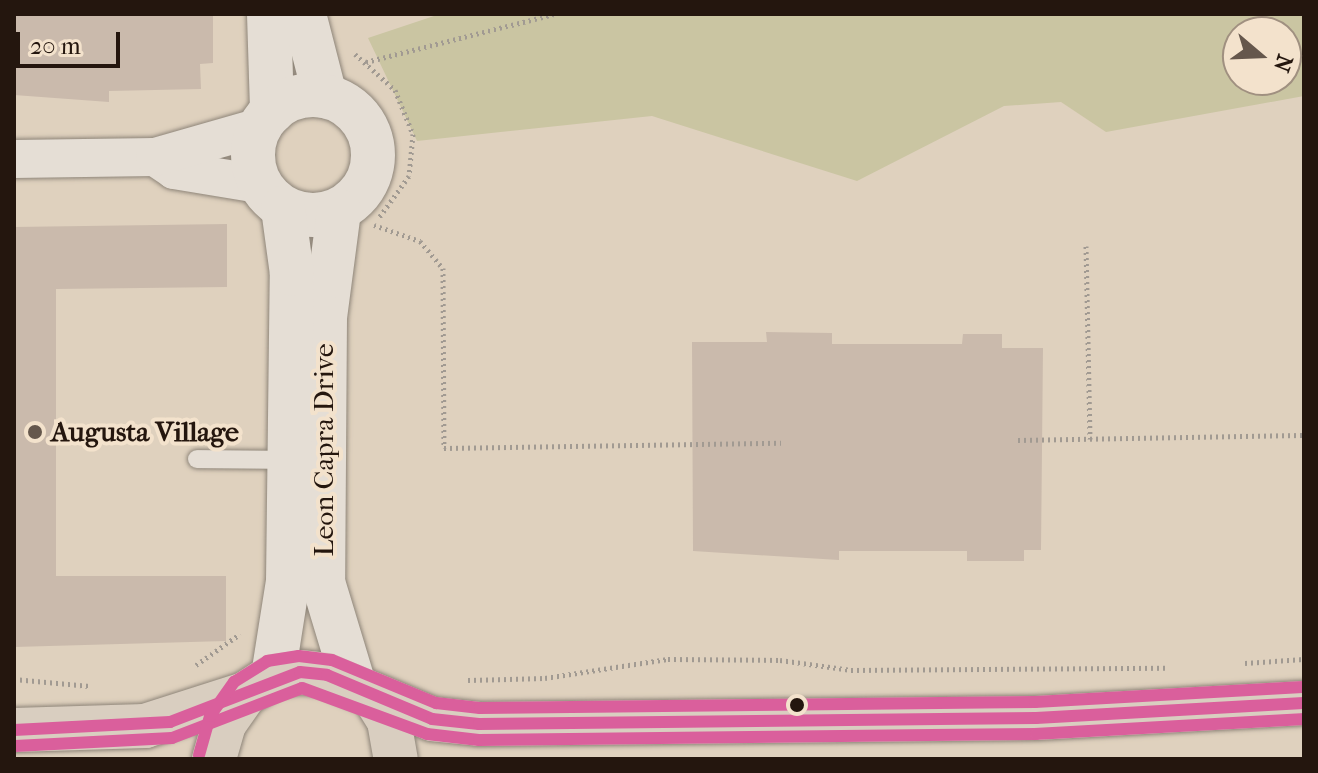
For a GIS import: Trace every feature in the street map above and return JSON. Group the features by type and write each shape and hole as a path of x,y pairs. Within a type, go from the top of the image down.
{"main road":[{"path":"14,730 145,726 259,685 327,675 432,719 479,724 1036,718 1304,703"},
{"path":"214,759 224,724 259,685"},
{"path":"363,690 389,721 396,759"}],"street":[{"path":"269,14 266,119 254,144 271,196"},
{"path":"304,14 325,96"},
{"path":"14,159 155,157 266,119 287,101 325,96 356,113 373,145 368,181 356,218 301,215 271,196 174,170 155,157"},
{"name":"Leon Capra Drive","path":"271,196 292,274 307,460 327,613 363,690"},
{"name":"Leon Capra Drive","path":"259,685 288,581 325,317 356,218"}],"lane":[{"path":"197,459 307,460"}],"path":[{"path":"366,62 554,14"},
{"path":"356,218 420,241 443,268 444,448 781,443"},
{"path":"1086,246 1090,439"},
{"path":"1018,440 1304,435"},
{"path":"189,669 213,658 247,623"},
{"path":"449,679 545,678 668,659 780,660 851,670 1181,668"},
{"path":"1238,664 1304,659"},
{"path":"14,679 98,688"}],"shaded area":[{"path":"440,14 1304,14 1304,96 1106,132 1061,102 1004,106 857,181 652,116 417,141 368,38"}],"building":[{"path":"14,14 213,14 213,63 200,64 201,89 109,91 109,102 14,95"},
{"name":"Augusta Village","path":"227,224 227,287 56,289 56,576 226,576 226,641 14,647 14,227"},
{"path":"766,332 832,333 832,344 962,344 963,334 1002,334 1002,348 1043,348 1041,550 1024,550 1024,561 967,561 967,551 839,551 839,560 693,551 692,342 767,342"}],"transit line":[{"path":"199,755 210,716 234,682 267,661 299,656 332,660 436,703 480,708 1035,702 1303,687"},
{"path":"14,730 170,722 300,672 327,675 432,719 479,724 1036,718 1304,703"},
{"path":"15,746 172,738 302,688 427,734 479,740 1036,734 1304,719"}],"place":[{"name":"Augusta Village","path":"35,432"}]}
